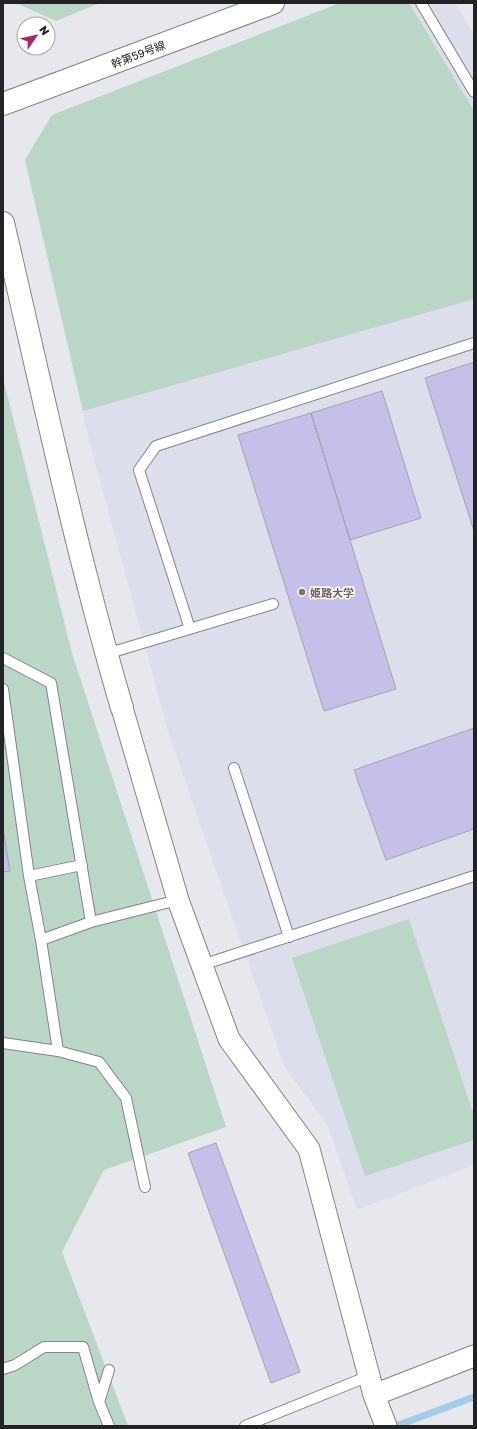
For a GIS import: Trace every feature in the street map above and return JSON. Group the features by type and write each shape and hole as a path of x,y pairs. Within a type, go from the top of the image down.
{"street":[{"name":"幹第59号線","path":"3,104 273,3"},
{"path":"3,223 58,461 106,654 178,900 229,1040 309,1149 371,1386 386,1426"},
{"path":"371,1386 474,1356"}],"lane":[{"path":"421,3 474,92"},
{"path":"190,629 139,470 156,446 474,343"},
{"path":"106,654 273,604"},
{"path":"3,658 51,683 91,922"},
{"path":"3,689 29,876 41,940 58,1052"},
{"path":"234,768 289,937"},
{"path":"29,876 82,865"},
{"path":"202,965 474,876"},
{"path":"41,940 91,922 178,900"},
{"path":"3,1043 58,1052 99,1062 126,1098 145,1187"},
{"path":"3,1369 15,1365 44,1347 83,1348 99,1402 109,1426"},
{"path":"99,1402 109,1370"},
{"path":"245,1426 371,1386"}],"shaded area":[{"name":"姫路大学","path":"340,3 455,3 474,35 474,1165 357,1210 328,1126 284,1066 169,735 91,448 25,160 52,115"}],"green space":[{"path":"16,3 100,3 56,21 56,16 45,16"},
{"path":"340,3 409,3 474,111 474,299 83,411 25,160 52,115"},
{"path":"3,378 72,653 226,1127 104,1170 62,1252 128,1426 3,1426"},
{"path":"409,919 474,1116 474,1140 365,1176 292,958"}],"building":[{"path":"474,362 474,531 425,378"},
{"path":"382,391 421,518 350,540 311,413"},
{"path":"311,413 396,689 324,711 238,435"},
{"path":"474,728 474,829 386,860 354,770"},
{"path":"3,829 10,871 3,872"},
{"path":"216,1143 300,1372 271,1383 188,1153"}],"waterway":[{"path":"396,1426 474,1397"}],"place":[{"name":"姫路大学","path":"302,592"}]}
